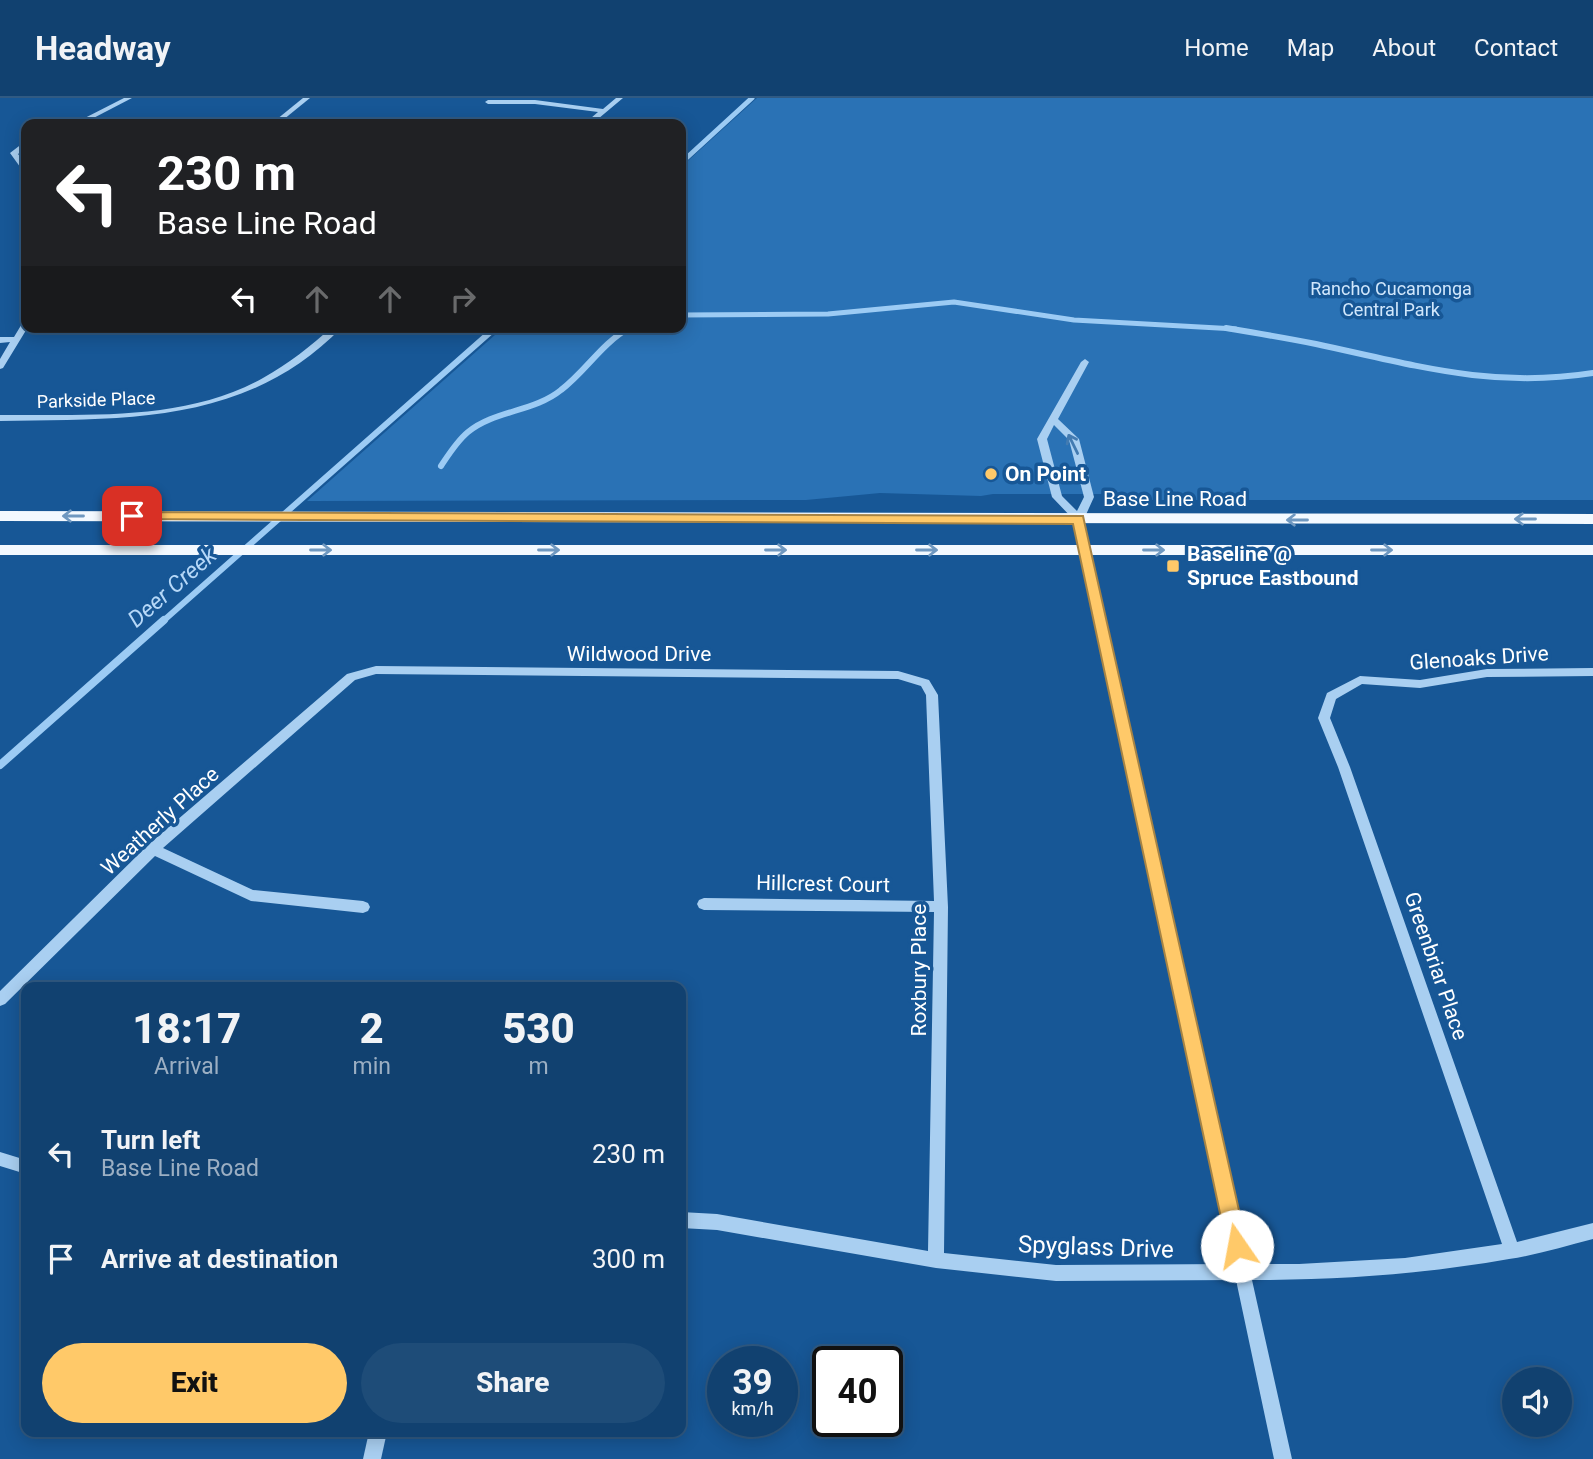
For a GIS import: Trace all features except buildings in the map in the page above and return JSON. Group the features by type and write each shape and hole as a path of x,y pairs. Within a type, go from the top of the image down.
{"main road":[{"name":"Base Line Road","path":"0,516 1593,519"},
{"path":"0,550 1593,551"}],"street":[{"path":"86,119 129,98"},
{"path":"300,98 307,98"},
{"path":"280,119 307,98"},
{"path":"595,119 620,98"},
{"path":"488,102 535,102 605,111"},
{"path":"21,148 14,153 21,162"},
{"path":"0,366 21,333"},
{"name":"Parkside Place","path":"0,418 156,415 208,404 256,386 301,358 329,333"},
{"path":"0,340 18,339"},
{"path":"1085,362 1042,439 1057,496 1079,519 1283,1459"},
{"path":"1053,419 1074,439 1089,496 1079,519"},
{"name":"Wildwood Drive","path":"351,677 376,670 898,675 925,683"},
{"name":"Glenoaks Drive","path":"1331,696 1360,680 1420,684 1487,673 1593,672"},
{"name":"Weatherly Place","path":"0,1000 153,849 351,677"},
{"name":"Roxbury Place","path":"925,683 932,695 941,906 936,1259"},
{"name":"Greenbriar Place","path":"1331,696 1324,718 1344,766 1512,1251"},
{"path":"153,849 251,895 363,907"},
{"name":"Hillcrest Court","path":"704,904 941,906"},
{"path":"0,1159 21,1165"},
{"name":"Spyglass Drive","path":"686,1220 717,1222 936,1259 1056,1273 1243,1273 1405,1266 1512,1251 1593,1231"},
{"path":"372,1459 377,1437"}],"green space":[{"name":"Rancho Cucamonga Central Park","path":"757,98 1593,98 1593,500 1135,500 1112,494 981,496 880,493 806,500 307,501 497,333 686,333 686,162"}],"waterway":[{"name":"Deer Creek","path":"686,158 752,98"},
{"path":"686,315 828,314 954,302 1074,320 1230,329"},
{"path":"1230,329 1236,329"},
{"path":"1230,329 1453,372 1521,378 1593,373"},
{"name":"Deer Creek","path":"162,622 489,333"},
{"path":"441,466 468,432 490,419 539,403 561,390 621,333"},
{"name":"Deer Creek","path":"0,765 164,620"}],"place":[{"name":"On Point","path":"991,474"},
{"name":"Baseline @ Spruce Eastbound","path":"1173,566"}],"route":[{"path":"132,516 1079,519 1237,1246"}]}
